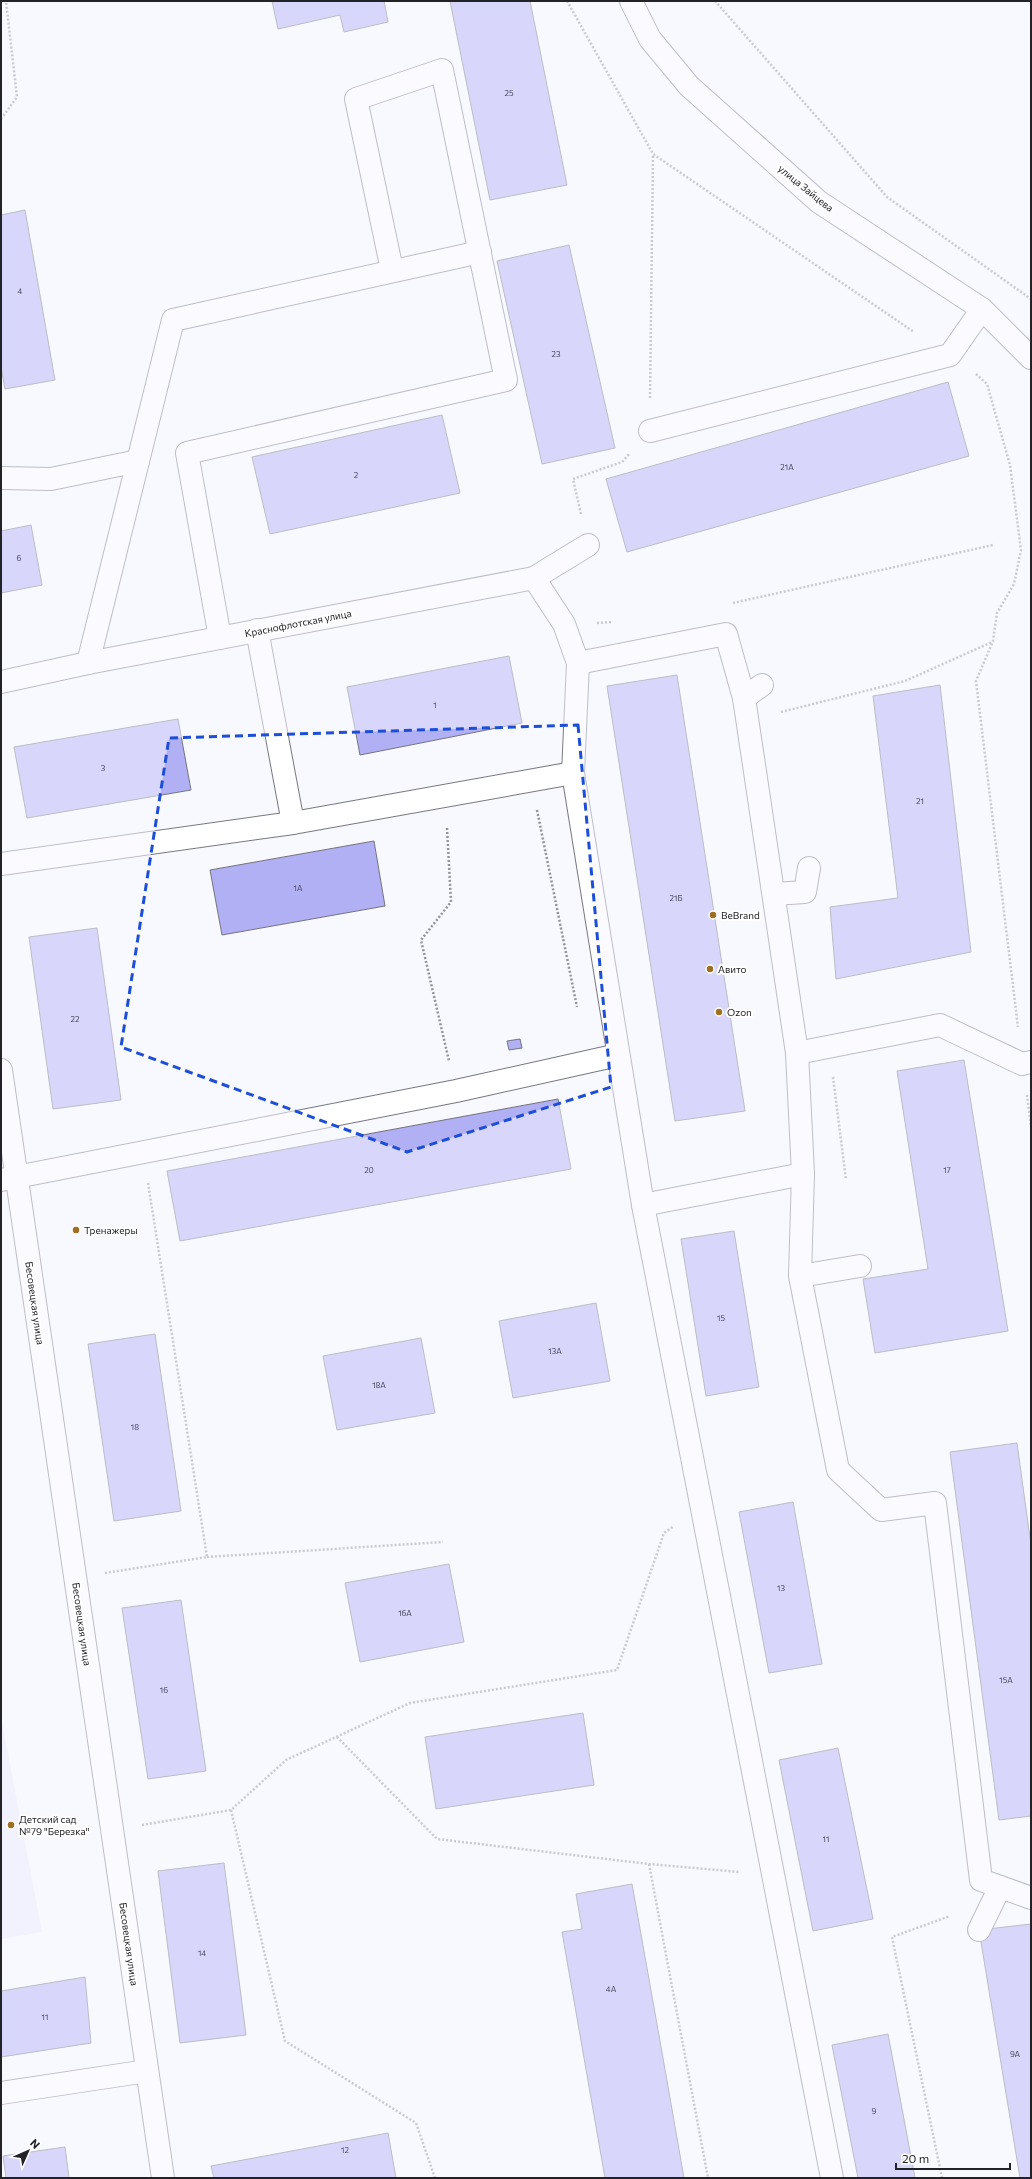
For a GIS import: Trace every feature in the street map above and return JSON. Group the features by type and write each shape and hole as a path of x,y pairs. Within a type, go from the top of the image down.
{"street":[{"name":"улица Зайцева","path":"631,1 650,39 689,86 819,202 982,309 1031,358"},
{"path":"220,638 187,453 506,380 442,70 356,99 392,270"},
{"path":"88,663 174,320 392,270 480,252"},
{"path":"650,431 950,355 982,309"},
{"path":"1,478 51,479 138,461"},
{"name":"Краснофлотская улица","path":"1,682 88,663 257,630 534,578 588,545"},
{"path":"534,578 564,624 578,663 573,773 643,1205 832,2178"},
{"path":"257,630 293,823"},
{"path":"578,663 726,634 744,698 797,1053 803,1174 800,1276 838,1470 881,1510 935,1503 981,1880 1031,1898"},
{"path":"744,698 762,685"},
{"path":"1,864 293,823 573,773"},
{"path":"774,894 805,892 808,868"},
{"path":"797,1053 940,1025 1027,1063"},
{"path":"9,1179 456,1091 618,1055"},
{"name":"Бесовецкая улица","path":"1,1070 9,1179 75,1578 163,2178"},
{"path":"643,1205 803,1174"},
{"path":"800,1276 860,1266"},
{"path":"979,1930 1000,1887"},
{"path":"1,2093 147,2071"}],"path":[{"path":"1,119 17,97 6,1"},
{"path":"567,1 653,154 885,314 968,367 986,384 1010,465 1021,550 1014,584 997,613 992,642 976,681 1027,1063 1031,1128"},
{"path":"715,1 887,197 1031,299"},
{"path":"588,545 573,479 622,462 650,431 653,154"},
{"path":"732,603 993,545"},
{"path":"564,624 618,622"},
{"path":"537,809 578,1012"},
{"path":"447,827 451,902 421,940 456,1091"},
{"path":"143,1153 206,1557"},
{"path":"112,1830 232,1810 286,1760 410,1703 617,1670 664,1533 701,1506"},
{"path":"75,1578 206,1557 443,1542"},
{"path":"337,1737 437,1839 649,1864 772,1875"},
{"path":"232,1810 285,2041 416,2122 435,2178"},
{"path":"649,1864 708,2178"},
{"path":"942,2178 892,1937 951,1916"}],"highlighted area":[{"path":"578,725 611,1087 407,1152 121,1047 169,738"}],"shaded area":[{"name":"Детский сад №79 \"Березка\"","path":"1,1718 42,1932 1,1939"}],"building":[{"path":"272,1 384,1 388,22 344,32 340,15 278,29"},
{"path":"450,1 530,1 567,185 490,200"},
{"path":"25,210 55,380 5,389 1,367 1,215"},
{"path":"569,245 615,448 542,464 497,261"},
{"path":"948,382 969,456 627,552 606,479"},
{"path":"442,415 460,493 270,534 252,457"},
{"path":"31,525 42,585 1,593 1,531"},
{"path":"509,656 522,723 360,755 347,687"},
{"path":"677,675 745,1111 675,1121 607,686"},
{"path":"940,685 971,952 836,979 830,907 898,898 873,696"},
{"path":"178,719 191,790 27,818 14,747"},
{"path":"374,841 385,906 222,935 210,870"},
{"path":"97,928 121,1100 53,1109 29,937"},
{"path":"520,1039 522,1048 509,1050 507,1041"},
{"path":"964,1060 1008,1331 875,1353 863,1279 928,1269 897,1071"},
{"path":"558,1099 571,1169 180,1241 167,1171"},
{"path":"734,1231 759,1387 706,1396 681,1239"},
{"path":"596,1303 610,1381 513,1398 499,1321"},
{"path":"155,1334 181,1511 114,1521 88,1344"},
{"path":"421,1338 435,1413 337,1430 323,1356"},
{"path":"1017,1443 1031,1545 1031,1816 999,1820 950,1452"},
{"path":"793,1502 822,1664 769,1673 739,1512"},
{"path":"449,1564 464,1642 360,1662 345,1583"},
{"path":"181,1600 206,1771 148,1779 122,1608"},
{"path":"583,1713 594,1785 436,1809 425,1737"},
{"path":"838,1748 873,1919 813,1931 779,1760"},
{"path":"224,1863 246,2035 180,2043 158,1871"},
{"path":"632,1884 684,2178 605,2178 562,1932 582,1929 576,1894"},
{"path":"1031,1924 1031,2178 1020,2178 979,1930"},
{"path":"85,1977 91,2043 1,2057 1,1991"},
{"path":"888,2034 915,2178 858,2178 832,2045"},
{"path":"388,2133 396,2178 214,2178 211,2166"},
{"path":"65,2147 69,2178 6,2178 3,2156"}],"place":[{"name":"BeBrand","path":"713,915"},
{"name":"Авито","path":"710,969"},
{"name":"Ozon","path":"719,1012"},
{"name":"Тренажеры","path":"76,1230"},
{"name":"Детский сад №79 \"Березка\"","path":"11,1825"}]}
